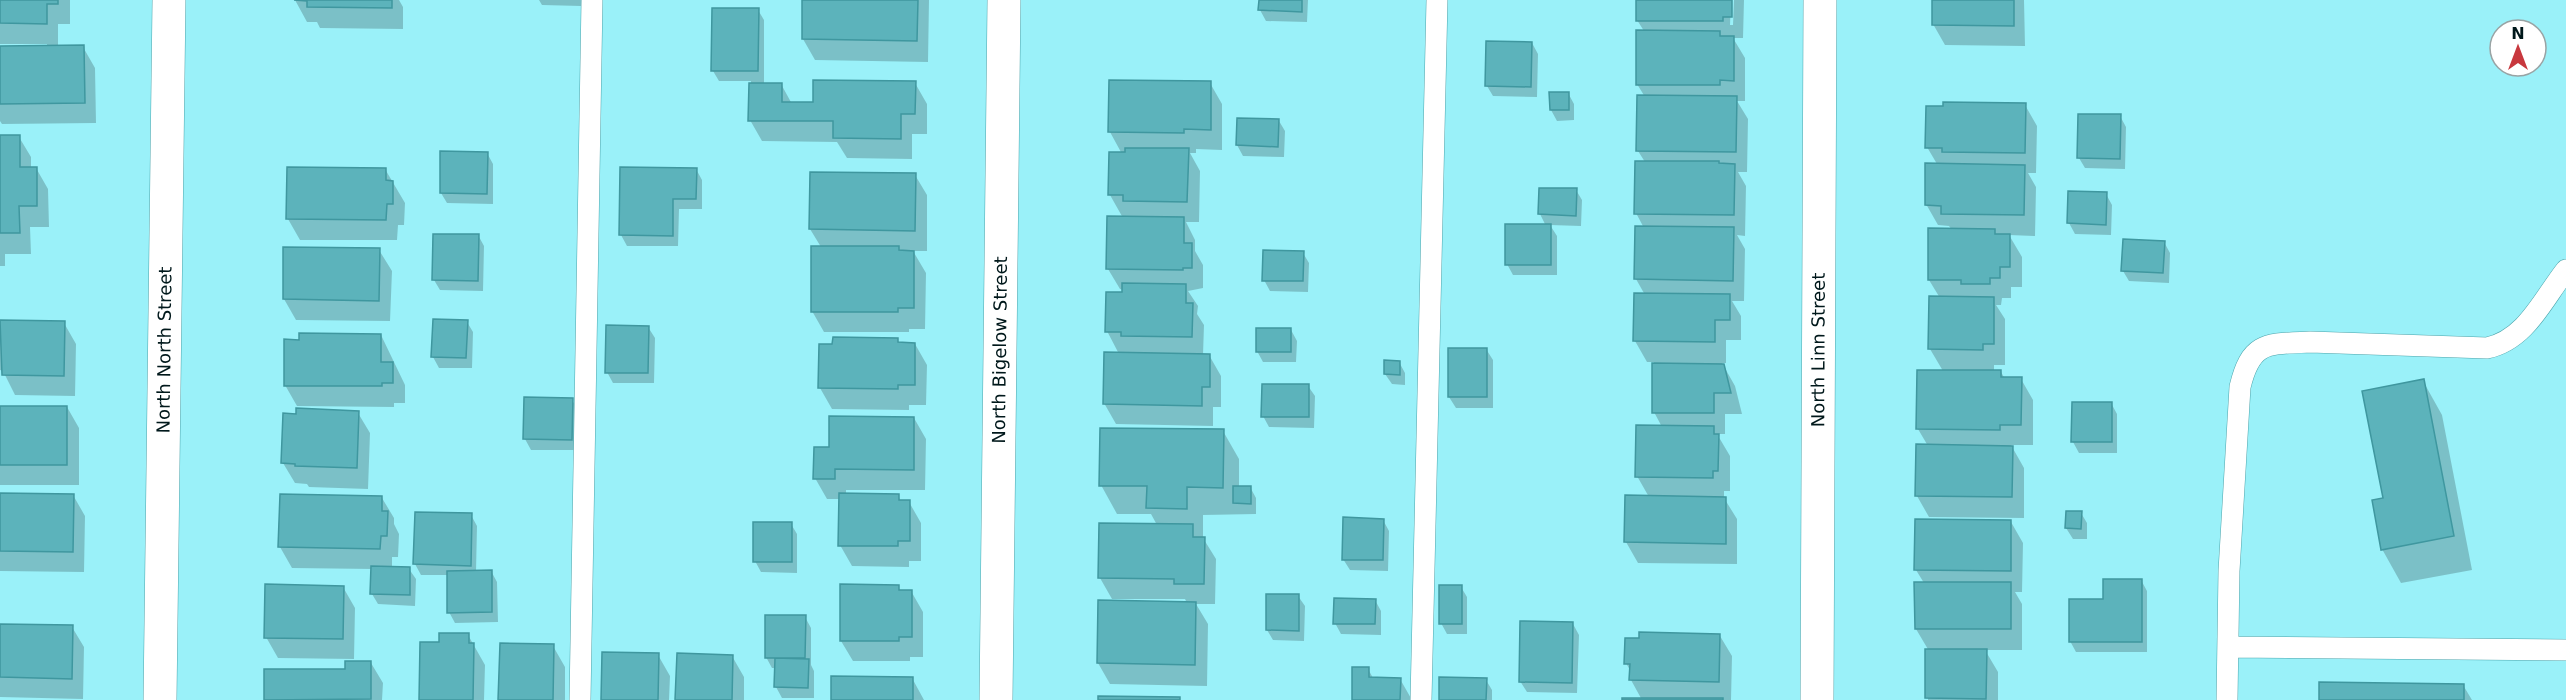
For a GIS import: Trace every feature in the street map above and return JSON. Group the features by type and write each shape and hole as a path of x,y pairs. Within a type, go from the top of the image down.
{"street":[{"name":"North North Street","path":"160,700 170,0"},
{"name":"North Bigelow Street","path":"996,700 1004,0"},
{"name":"North Linn Street","path":"1817,700 1820,0"}],"lane":[{"path":"580,700 592,0"},
{"path":"1421,700 1437,0"},
{"path":"2228,700 2229,571 2240,387 2245,366 2252,354 2264,348 2282,344 2310,342 2487,348 2502,345 2534,316 2566,270"},
{"path":"2228,646 2566,650"}],"building":[{"path":"0,0 58,0 58,4 47,4 47,24 0,23"},
{"path":"294,0 392,0 392,8 307,7 307,1"},
{"path":"802,0 918,0 917,41 802,39"},
{"path":"1259,0 1302,0 1302,12 1258,10"},
{"path":"1636,0 1732,0 1732,17 1723,17 1723,21 1636,21"},
{"path":"1932,0 2014,0 2014,26 1932,25"},
{"path":"712,8 759,8 758,71 711,71"},
{"path":"1636,30 1720,31 1720,36 1734,36 1734,81 1720,80 1720,85 1636,85"},
{"path":"1486,41 1532,42 1531,87 1485,86"},
{"path":"84,45 85,103 0,104 0,46"},
{"path":"813,80 916,81 915,114 901,114 901,139 833,138 833,121 748,121 749,83 782,83 782,102 813,102"},
{"path":"1109,80 1211,81 1211,130 1184,129 1184,133 1108,132"},
{"path":"1549,92 1569,92 1569,110 1550,110"},
{"path":"1637,95 1737,96 1736,152 1636,151"},
{"path":"1943,102 2026,103 2025,153 1942,152 1942,148 1925,148 1926,106 1943,106"},
{"path":"2078,114 2121,114 2120,159 2077,158"},
{"path":"1237,118 1279,119 1278,147 1236,145"},
{"path":"0,135 20,135 20,167 37,167 37,206 19,206 20,233 0,233"},
{"path":"1125,148 1189,148 1187,202 1123,201 1123,195 1108,195 1109,152 1125,152"},
{"path":"440,151 488,152 487,194 440,193"},
{"path":"1635,161 1719,161 1719,163 1735,164 1734,215 1634,214"},
{"path":"1925,163 2025,165 2024,215 1941,214 1941,206 1925,205"},
{"path":"287,167 386,168 386,180 393,181 393,204 387,204 386,220 286,219"},
{"path":"620,167 697,168 696,199 673,199 673,236 619,235"},
{"path":"810,172 916,173 915,231 809,229"},
{"path":"1539,188 1577,188 1576,216 1538,214"},
{"path":"2068,191 2107,192 2106,225 2067,223"},
{"path":"1107,216 1184,217 1184,243 1192,243 1192,268 1183,268 1183,270 1106,269"},
{"path":"1505,224 1551,224 1551,265 1505,265"},
{"path":"1635,226 1734,227 1733,281 1634,279"},
{"path":"1928,228 1995,229 1995,234 2010,234 2010,267 2000,267 2000,278 1990,278 1990,284 1961,284 1961,280 1928,280"},
{"path":"433,234 479,234 478,281 432,280"},
{"path":"2123,239 2165,241 2163,273 2121,271"},
{"path":"811,246 899,246 899,250 914,251 914,308 898,308 898,312 811,312"},
{"path":"283,247 380,248 379,301 283,299"},
{"path":"1263,250 1304,251 1303,281 1262,281"},
{"path":"1122,283 1186,284 1186,303 1193,303 1192,337 1121,336 1121,332 1105,332 1106,292 1122,292"},
{"path":"1634,293 1730,294 1730,320 1715,320 1715,342 1633,341"},
{"path":"1929,296 1994,297 1994,344 1983,344 1983,350 1928,349"},
{"path":"433,319 468,320 466,358 431,357"},
{"path":"0,320 65,321 64,376 2,375"},
{"path":"606,325 649,326 648,373 605,373"},
{"path":"1256,328 1291,328 1291,352 1256,352"},
{"path":"299,333 381,334 381,362 393,362 393,383 382,383 382,386 284,386 284,339 299,340"},
{"path":"833,337 898,338 898,342 915,343 915,385 898,385 898,389 818,388 819,344 832,344"},
{"path":"1448,348 1487,348 1487,397 1448,397"},
{"path":"1104,352 1210,354 1210,387 1202,387 1202,406 1103,404"},
{"path":"1384,360 1400,361 1400,375 1384,374"},
{"path":"1652,363 1724,364 1731,393 1714,393 1714,413 1652,413"},
{"path":"1917,370 2001,370 2001,377 2022,377 2021,425 2000,425 2000,430 1916,429"},
{"path":"2424,379 2454,536 2381,550 2372,500 2383,498 2362,391"},
{"path":"1262,384 1309,384 1309,417 1261,417"},
{"path":"524,397 573,398 572,440 523,439"},
{"path":"2072,402 2112,402 2112,442 2071,442"},
{"path":"0,406 67,406 67,465 0,465"},
{"path":"296,408 359,411 357,468 295,466 295,464 281,463 283,413 296,414"},
{"path":"829,416 914,417 914,470 835,469 835,479 813,479 814,447 829,447"},
{"path":"1636,425 1714,426 1714,434 1719,434 1718,471 1713,471 1713,478 1635,477"},
{"path":"1100,428 1224,429 1223,488 1187,487 1187,509 1146,508 1147,486 1099,486"},
{"path":"1916,444 2013,446 2012,497 1915,496"},
{"path":"1233,486 1251,486 1251,504 1233,503"},
{"path":"0,493 74,494 73,552 0,551"},
{"path":"839,493 899,494 899,500 910,500 910,541 898,541 898,546 838,546"},
{"path":"280,494 382,496 382,511 388,511 387,536 381,536 380,549 278,547"},
{"path":"1625,495 1726,497 1726,544 1624,542"},
{"path":"2066,511 2082,511 2081,529 2065,528"},
{"path":"415,512 472,513 471,566 413,564"},
{"path":"1343,517 1384,519 1383,560 1342,560"},
{"path":"1915,519 2011,520 2011,571 1914,570"},
{"path":"753,522 792,522 792,562 753,562"},
{"path":"1099,523 1193,524 1193,537 1205,537 1204,584 1174,584 1174,579 1098,578"},
{"path":"371,566 410,567 410,595 370,594"},
{"path":"492,570 492,612 447,613 447,571"},
{"path":"2103,579 2142,579 2142,642 2069,642 2069,599 2103,599"},
{"path":"1914,582 2011,582 2011,629 1915,629"},
{"path":"265,584 344,586 343,639 264,638"},
{"path":"840,584 899,585 899,590 912,590 912,637 899,637 899,641 840,641"},
{"path":"1439,585 1462,585 1462,624 1439,624"},
{"path":"1266,594 1299,594 1299,631 1266,630"},
{"path":"1334,598 1376,599 1375,624 1333,624"},
{"path":"1098,600 1196,602 1195,665 1097,663"},
{"path":"765,615 806,615 805,658 765,658"},
{"path":"1520,621 1573,622 1572,683 1519,682"},
{"path":"0,624 73,625 72,679 0,677"},
{"path":"1639,632 1720,634 1719,682 1629,680 1630,664 1624,664 1625,638 1639,638"},
{"path":"439,633 469,633 469,643 474,643 473,700 419,700 420,642 439,642"},
{"path":"500,643 554,644 553,700 498,700"},
{"path":"1925,649 1987,649 1986,699 1925,698"},
{"path":"602,652 659,653 658,700 601,700"},
{"path":"677,653 733,655 732,700 675,700"},
{"path":"775,658 809,659 808,688 774,687"},
{"path":"345,661 371,661 371,699 264,700 264,669 345,669"},
{"path":"1352,667 1369,667 1369,677 1401,678 1400,700 1352,700"},
{"path":"831,676 913,677 913,700 831,700"},
{"path":"1439,677 1487,678 1486,700 1439,700"},
{"path":"2319,682 2464,684 2464,700 2319,700"},
{"path":"1098,696 1180,697 1180,700 1098,700"},
{"path":"1622,698 1723,698 1723,700 1622,700"}]}
